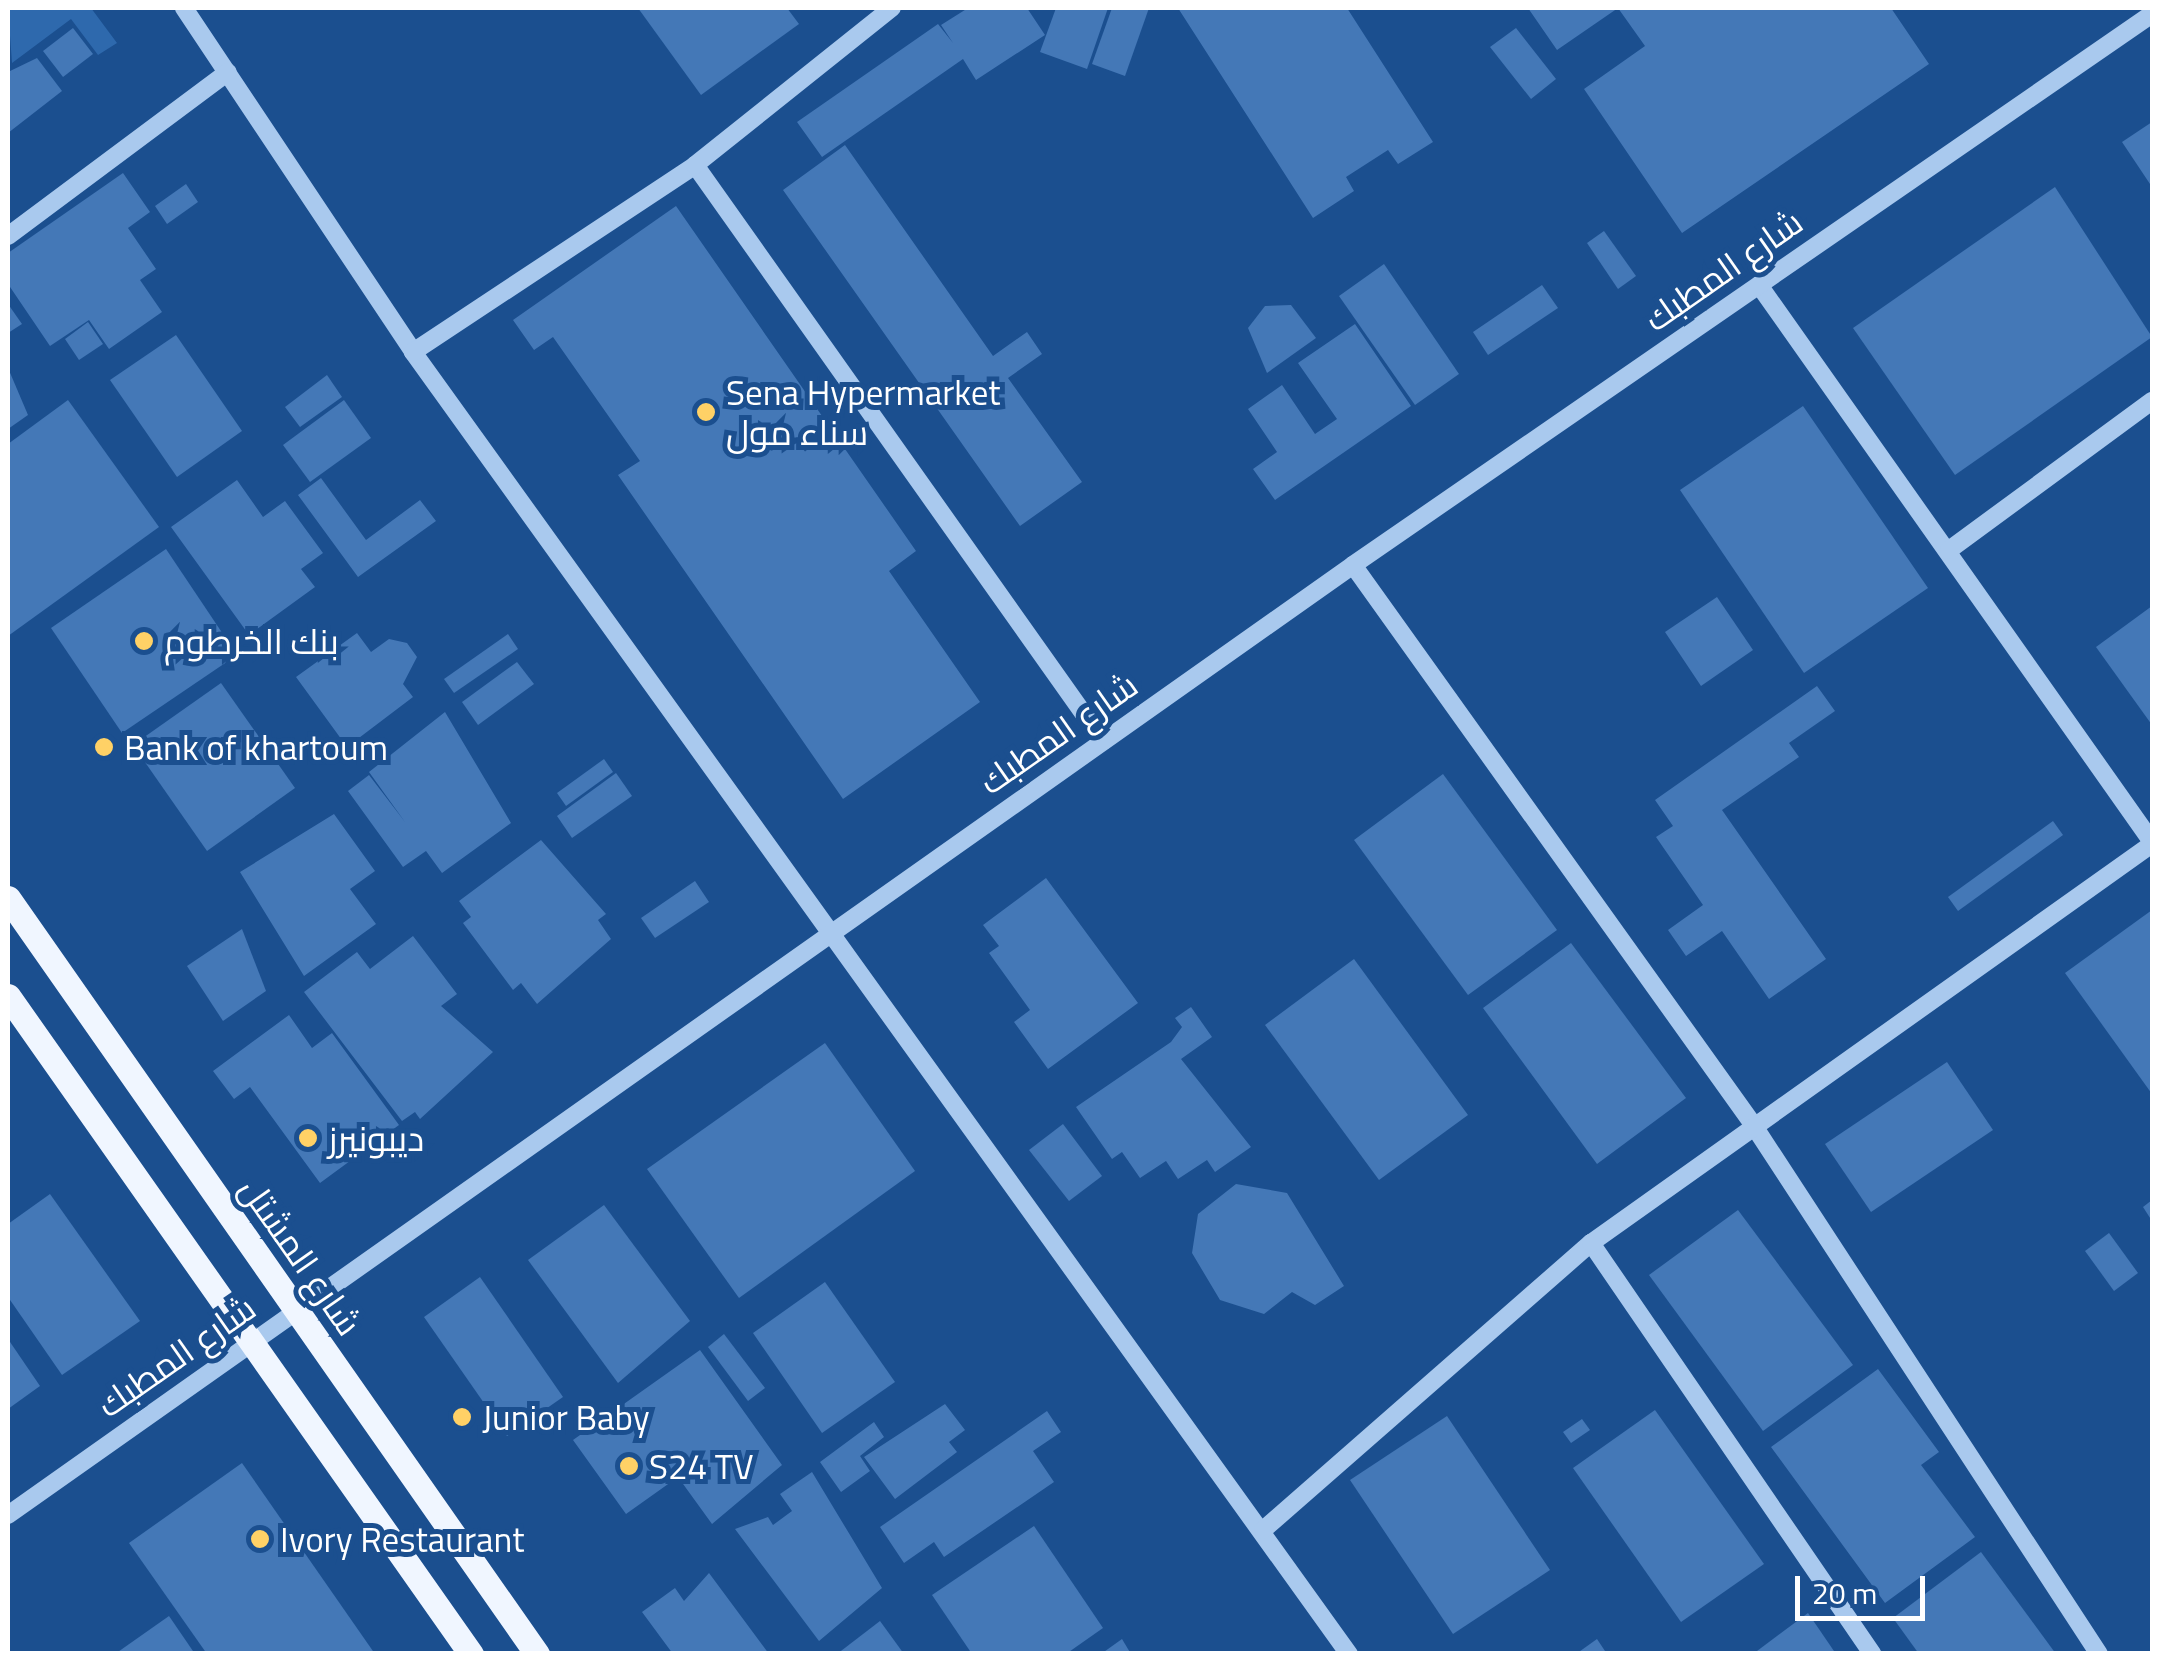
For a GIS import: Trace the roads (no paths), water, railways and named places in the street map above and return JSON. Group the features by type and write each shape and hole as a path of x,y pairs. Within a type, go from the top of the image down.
{"main road":[{"name":"شارع المشتل","path":"8,898 537,1654"},
{"path":"8,996 471,1654"}],"street":[{"path":"184,8 413,352 828,936 1350,1654"},
{"path":"413,352 694,165 892,8"},
{"name":"شارع المطبك","path":"8,1515 1353,565 2152,14"},
{"path":"8,236 228,72"},
{"path":"694,165 1102,742"},
{"path":"1263,1530 1592,1242 1752,1123 2152,843 1759,285"},
{"path":"1948,550 2152,401"},
{"path":"1353,565 1752,1123 2099,1654"},
{"path":"1592,1242 1872,1654"}],"place":[{"name":"Sena Hypermarket سناء مول","path":"706,412"},
{"name":"بنك الخرطوم","path":"144,641"},
{"name":"Bank of khartoum","path":"104,747"},
{"name":"ديبونيرز","path":"308,1138"},
{"name":"Junior Baby","path":"462,1417"},
{"name":"S24 TV","path":"629,1466"},
{"name":"Ivory Restaurant","path":"260,1539"}]}
